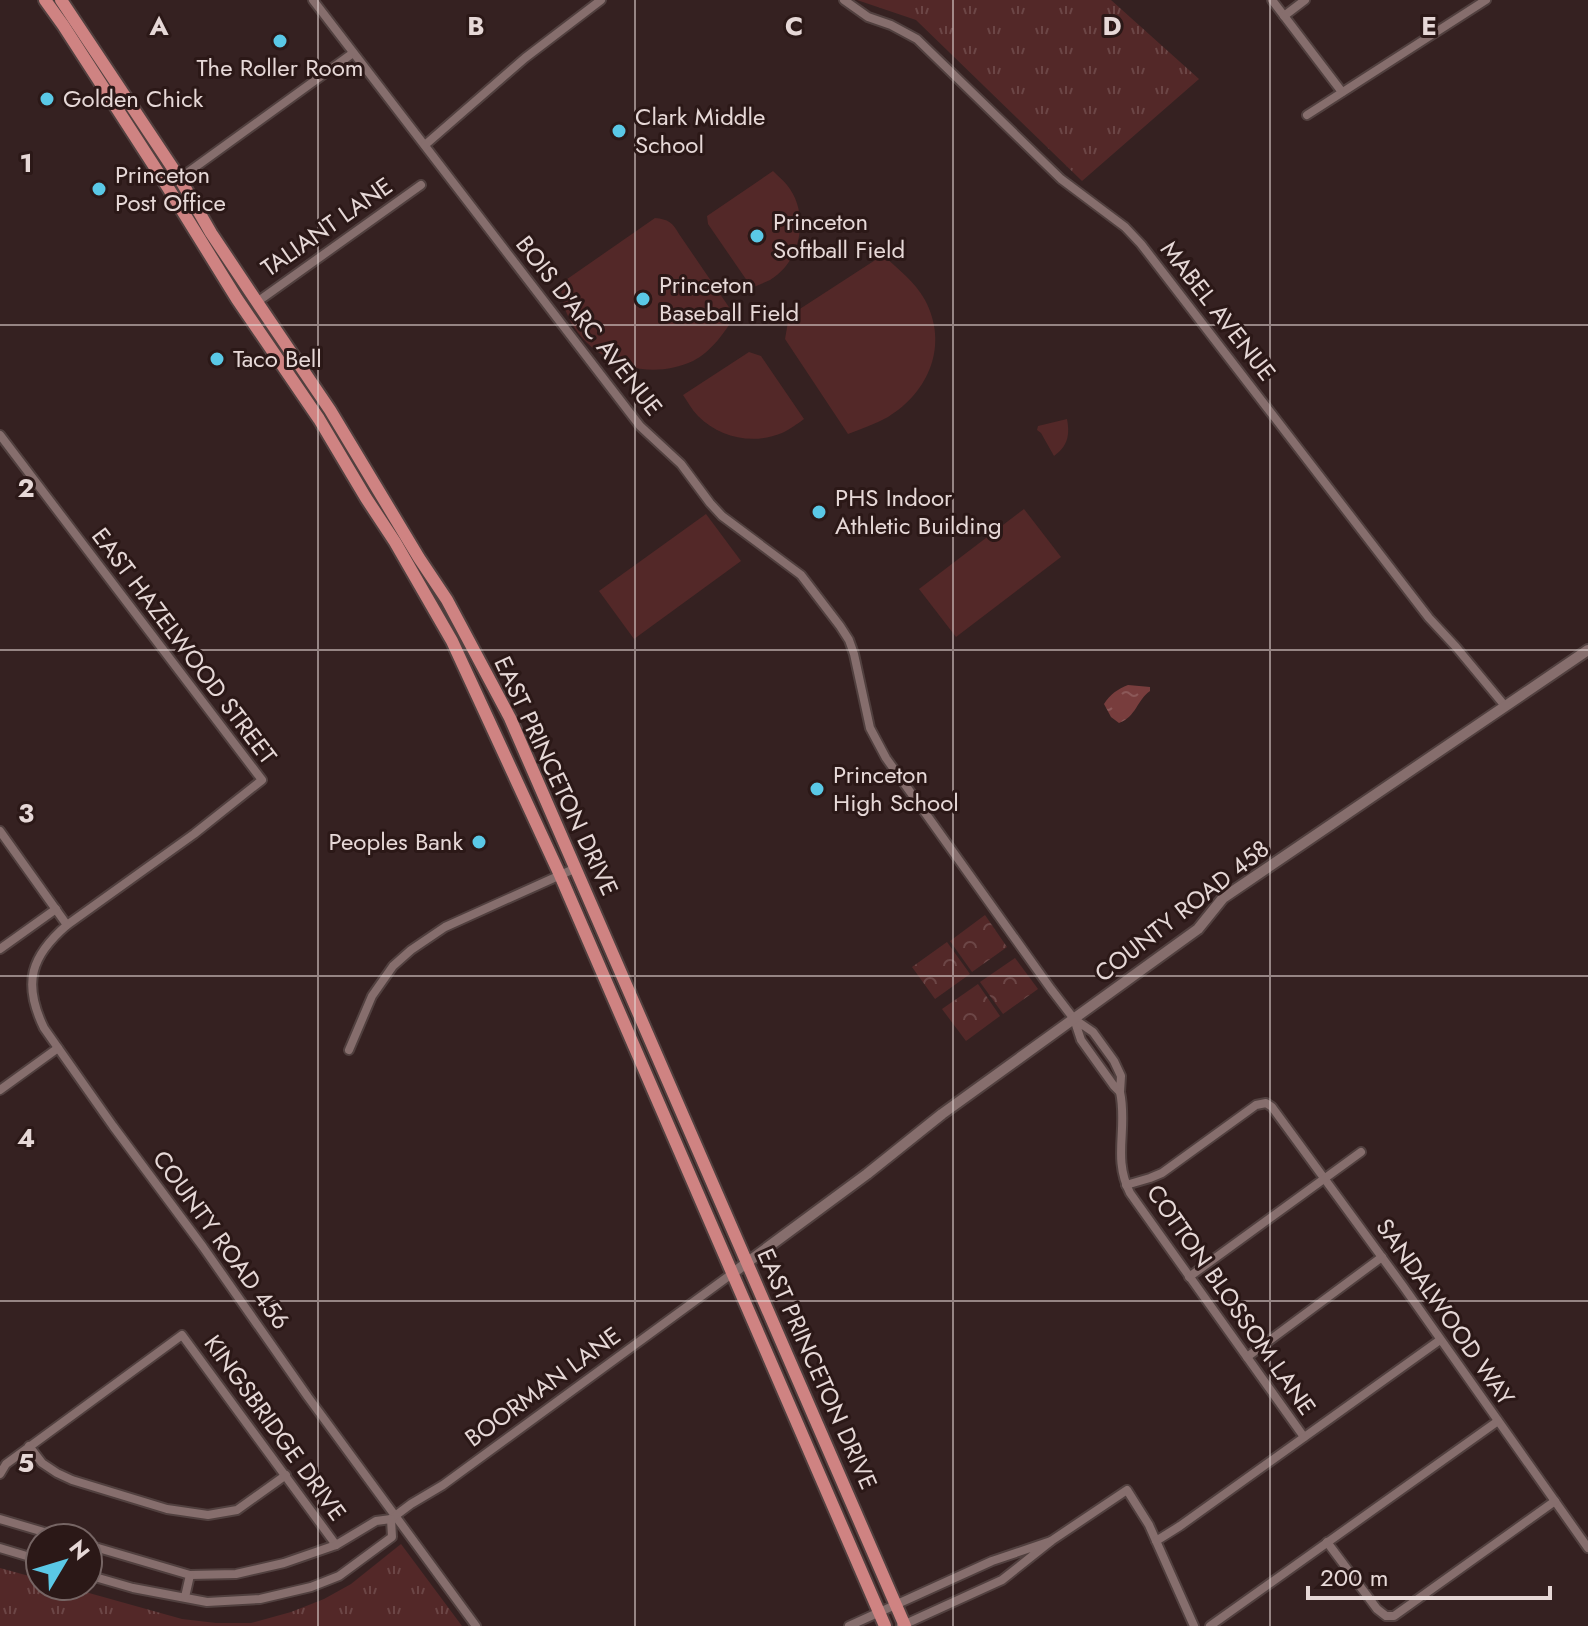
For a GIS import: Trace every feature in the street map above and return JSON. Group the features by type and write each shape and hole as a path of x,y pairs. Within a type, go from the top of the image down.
{"highway":[{"name":"EAST PRINCETON DRIVE","path":"45,0 319,419 464,663 560,875 885,1626"},
{"name":"EAST PRINCETON DRIVE","path":"61,0 180,179 211,233 330,410 447,600 510,718 903,1625"},
{"path":"257,328 269,320"},
{"path":"492,727 510,718"}],"street":[{"name":"BOIS D'ARC AVENUE","path":"313,0 640,426 681,464 722,516 801,575 840,626 854,654 870,728 886,758 1074,1019"},
{"path":"425,145 525,58 601,0"},
{"name":"MABEL AVENUE","path":"844,0 868,17 917,39 1061,179 1125,227 1160,267 1429,618 1505,706"},
{"path":"1272,0 1342,92"},
{"path":"1284,16 1305,0"},
{"path":"1307,115 1486,0"},
{"path":"167,186 353,53"},
{"name":"TALIANT LANE","path":"257,302 421,185"},
{"name":"EAST HAZELWOOD STREET","path":"0,435 262,780 123,885"},
{"name":"COUNTY ROAD 458","path":"733,1273 938,1117 1198,929 1223,898 1588,650"},
{"path":"0,831 67,925"},
{"path":"349,1050 372,996 393,966 411,950 445,927 576,868"},
{"name":"COUNTY ROAD 456","path":"123,885 67,925 50,939 41,952 35,968 32,997 44,1028 393,1517 476,1626"},
{"path":"0,949 56,909"},
{"path":"1074,1019 1081,1040 1120,1092"},
{"name":"COTTON BLOSSOM LANE","path":"1074,1019 1093,1032 1121,1076 1123,1115 1120,1162 1134,1201 1304,1437"},
{"path":"0,1090 58,1048"},
{"name":"SANDALWOOD WAY","path":"1126,1185 1162,1173 1256,1105 1266,1103 1276,1111 1382,1257 1588,1548"},
{"path":"1189,1277 1361,1152"},
{"path":"1247,1357 1382,1257"},
{"name":"BOORMAN LANE","path":"104,1550 190,1575 236,1574 284,1563 336,1545 376,1521 393,1517 443,1485 733,1273"},
{"name":"KINGSBRIDGE DRIVE","path":"29,1446 182,1335 336,1545"},
{"path":"1156,1541 1440,1340"},
{"path":"1210,1626 1498,1421"},
{"path":"0,1474 6,1464 29,1446 42,1463 72,1480 167,1509 208,1515 237,1510 286,1475"},
{"path":"903,1625 1002,1580 1051,1541 1127,1490 1149,1525 1194,1626"},
{"path":"1327,1542 1377,1609 1386,1616 1394,1616 1555,1501"},
{"path":"104,1580 207,1602 260,1599 311,1587 339,1576 392,1537 393,1517"},
{"path":"0,1519 24,1526"},
{"path":"849,1626 992,1561 1051,1541"},
{"path":"0,1548 24,1555"},
{"path":"185,1597 190,1575"}],"green space":[{"path":"857,0 1111,0 1199,79 1082,181 916,20"},
{"name":"Princeton Softball Field","path":"773,171 794,196 799,209 799,236 796,249 781,272 752,288 708,224 707,216"},
{"name":"Princeton Baseball Field","path":"655,218 675,227 735,316 717,341 700,357 675,367 656,370 620,364 589,345 567,314 560,284"},
{"path":"883,255 925,300 932,317 935,350 924,381 902,407 883,420 848,434 785,339 789,316"},
{"path":"749,352 761,356 804,419 771,437 748,439 716,430 698,416 683,395"},
{"path":"1067,419 1067,440 1054,456 1037,430 1038,426"},
{"path":"1024,509 1061,557 956,637 919,589"},
{"path":"706,514 741,561 634,639 599,591"},
{"path":"985,915 1007,947 972,972 950,941"},
{"path":"947,942 970,974 935,999 912,967"},
{"path":"1015,958 1038,989 1003,1014 980,982"},
{"path":"978,984 1000,1016 966,1041 942,1009"},
{"path":"401,1544 462,1626 0,1626 0,1568 24,1575 24,1602 104,1602 104,1597 182,1619 216,1623 251,1623 291,1612 351,1584"}],"water":[{"path":"1128,685 1150,687 1150,691 1129,717 1119,723 1111,717 1104,704 1114,692"}],"place":[{"name":"The Roller Room","path":"280,41"},
{"name":"Golden Chick","path":"47,99"},
{"name":"Clark Middle School","path":"619,131"},
{"name":"Princeton Post Office","path":"99,189"},
{"name":"Princeton Softball Field","path":"757,236"},
{"name":"Princeton Baseball Field","path":"643,299"},
{"name":"Taco Bell","path":"217,359"},
{"name":"PHS Indoor Athletic Building","path":"819,512"},
{"name":"Princeton High School","path":"817,789"},
{"name":"Peoples Bank","path":"479,842"}]}
